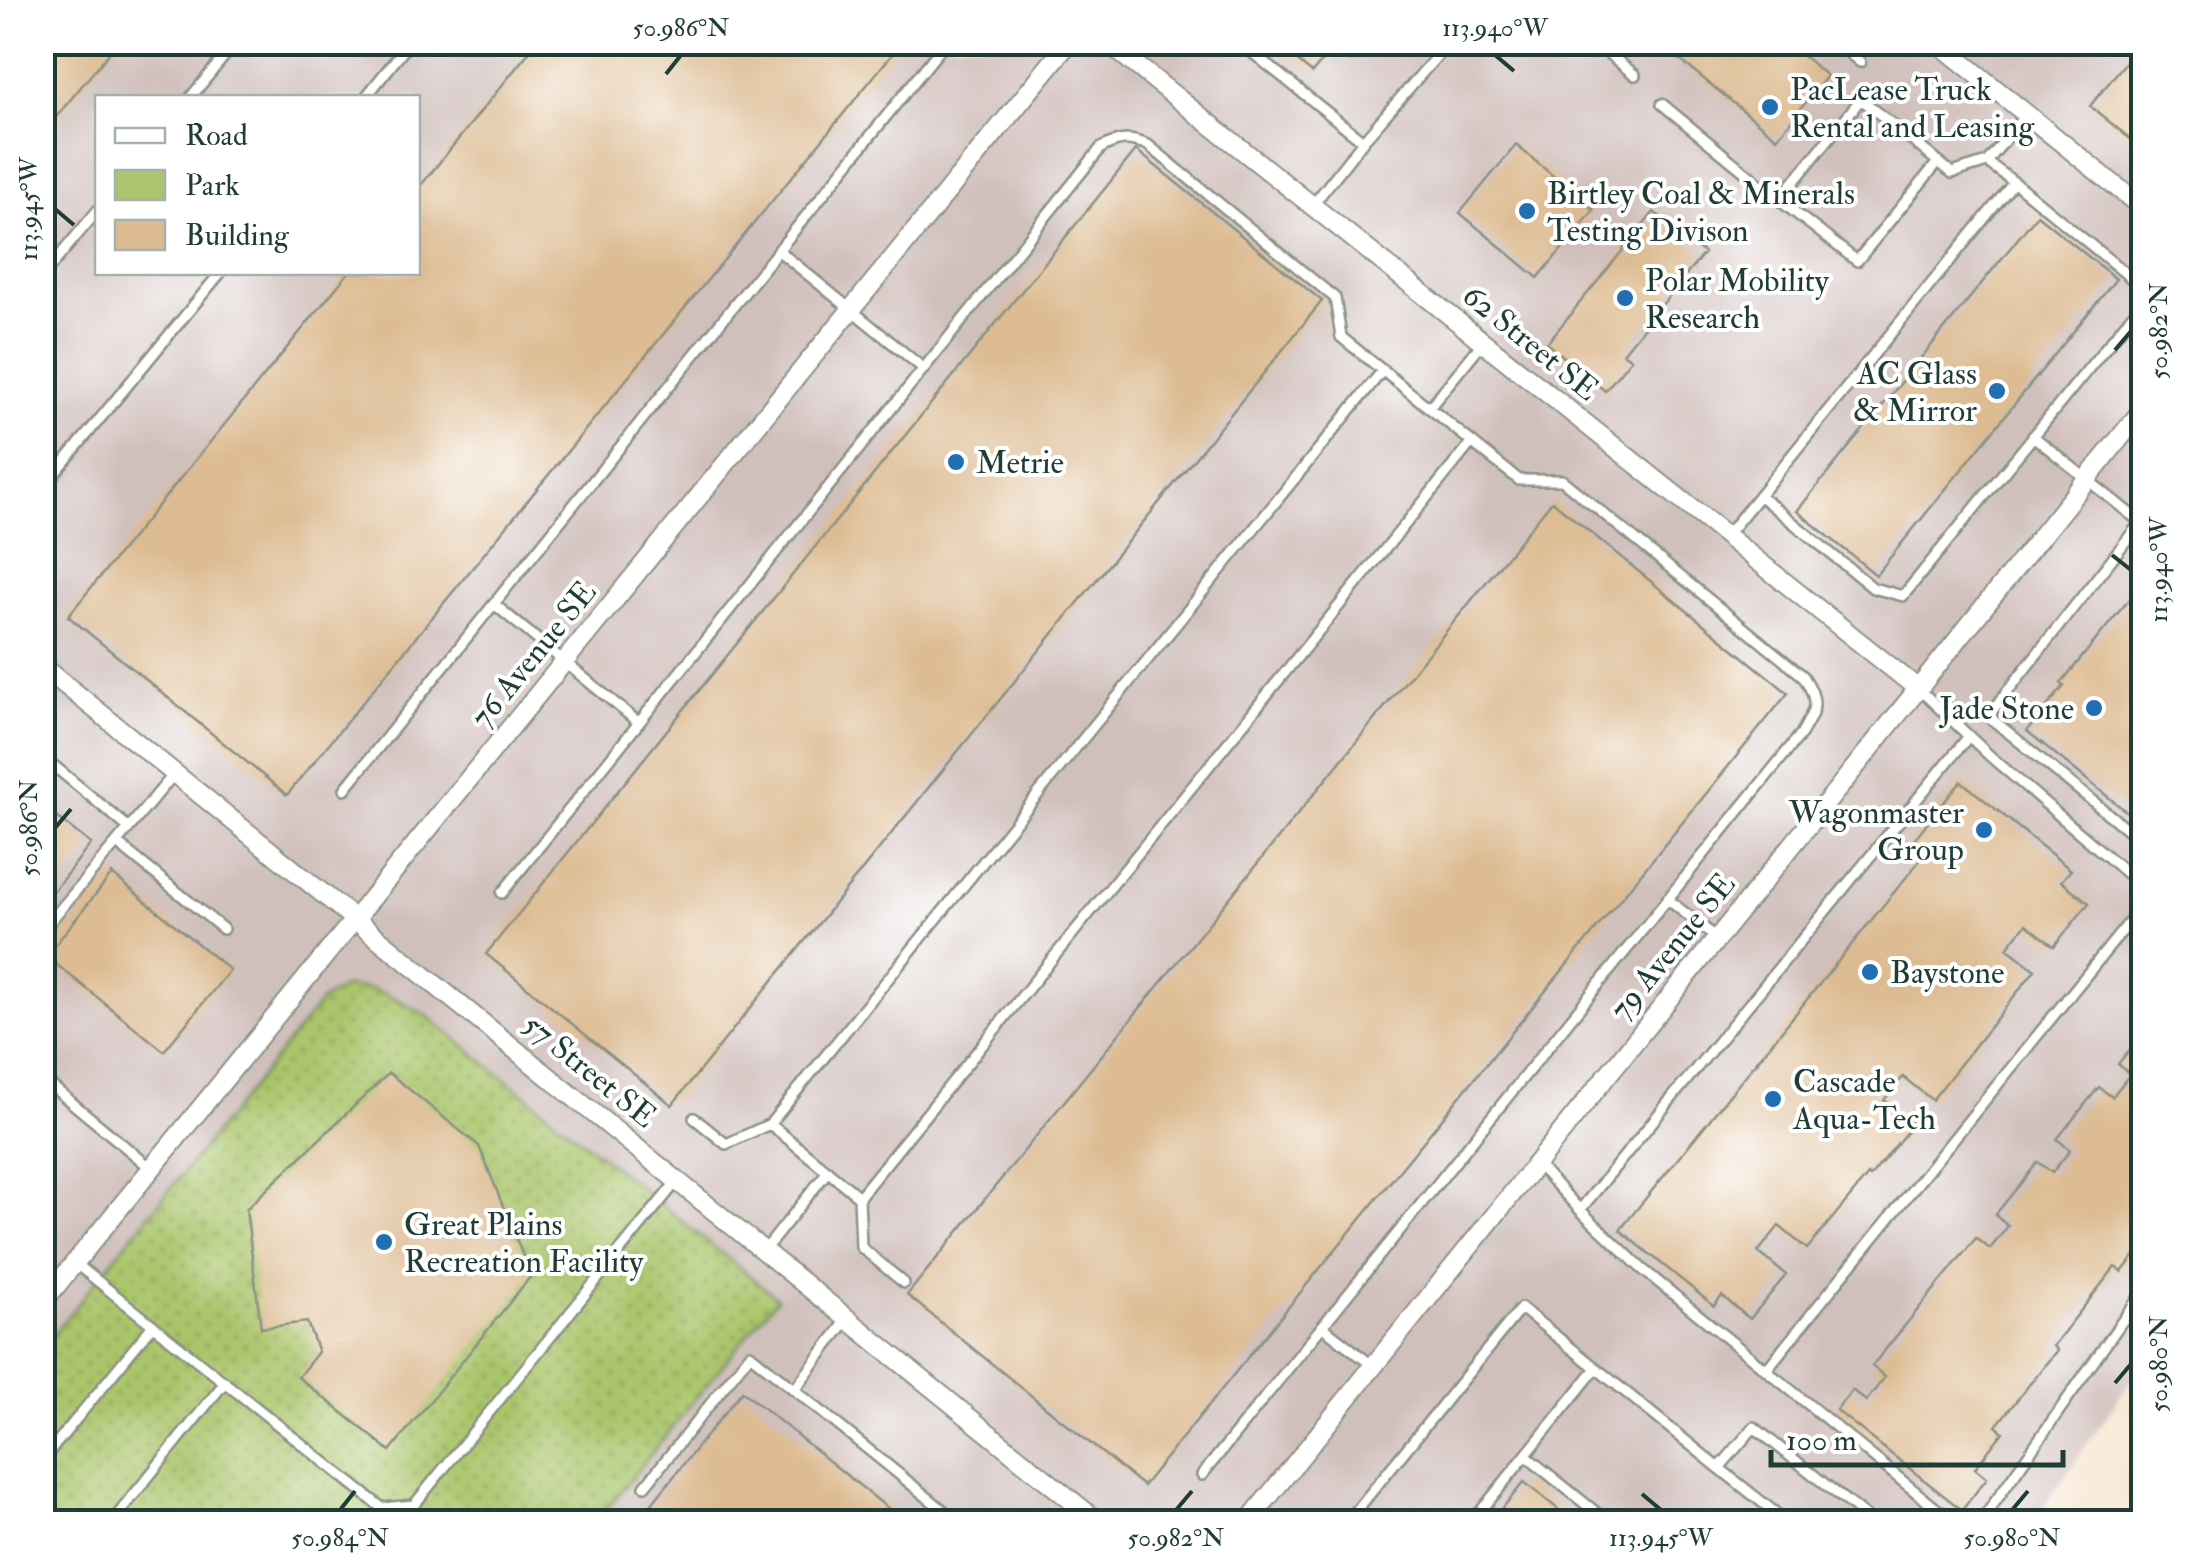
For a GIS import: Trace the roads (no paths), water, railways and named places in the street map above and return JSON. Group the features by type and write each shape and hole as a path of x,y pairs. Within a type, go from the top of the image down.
{"street":[{"name":"76 Avenue SE","path":"42,1303 1070,42"},
{"name":"62 Street SE","path":"1106,42 1917,688"},
{"path":"1938,42 2144,209"},
{"name":"79 Avenue SE","path":"1248,1522 2144,408"},
{"name":"57 Street SE","path":"42,666 848,1319 1078,1516 1098,1522"}],"lane":[{"path":"192,95 236,42"},
{"path":"367,95 410,42"},
{"path":"345,789 946,42"},
{"path":"1239,42 1363,141"},
{"path":"1312,206 1449,42"},
{"path":"1594,42 1635,75"},
{"path":"1836,42 1860,62"},
{"path":"1779,200 1860,99 1952,173 1987,162 2026,114"},
{"path":"1662,104 1856,261 1938,162"},
{"path":"502,893 1101,148 1116,140 1130,138 1148,145 1334,298 1342,337 1519,480 1562,480 1803,676 1814,694 1814,713 1801,734 1202,1475"},
{"path":"1759,496 1873,588 1902,596 2142,303 2144,294 2136,282 1987,162"},
{"path":"1726,536 2014,182"},
{"path":"42,278 95,214"},
{"path":"779,250 924,370"},
{"path":"42,489 219,275"},
{"path":"1429,408 1483,342"},
{"path":"694,1118 726,1144 770,1124 1383,370"},
{"path":"2033,436 2142,522 1988,716 2144,843"},
{"path":"904,1283 861,1247 859,1197 1472,442"},
{"path":"494,604 639,723"},
{"path":"1917,688 2144,888"},
{"path":"1580,1210 1969,736"},
{"path":"42,756 129,828"},
{"path":"42,931 175,773"},
{"path":"116,843 222,929"},
{"path":"1668,899 1717,938"},
{"path":"1766,1370 2144,904"},
{"path":"42,1078 152,1169"},
{"path":"770,1124 859,1197"},
{"path":"1536,1163 1641,1268 1938,1510 1959,1522"},
{"path":"764,1251 828,1171"},
{"path":"76,1263 382,1508 414,1505 678,1180"},
{"path":"1977,1522 1984,1519 2144,1290"},
{"path":"1347,1522 1521,1308 1787,1522"},
{"path":"794,1390 848,1319"},
{"path":"42,1461 153,1325"},
{"path":"1322,1326 1373,1366"},
{"path":"645,1486 750,1354 958,1522"},
{"path":"1472,1522 1596,1368"},
{"path":"112,1522 225,1382"},
{"path":"1719,1468 1754,1426 1869,1522"},
{"path":"1526,1456 1608,1522"}],"place":[{"name":"PacLease Truck Rental and Leasing","path":"1770,107"},
{"name":"Birtley Coal & Minerals Testing Divison","path":"1527,211"},
{"name":"Polar Mobility Research","path":"1625,298"},
{"name":"AC Glass & Mirror","path":"1997,391"},
{"name":"Metrie","path":"956,462"},
{"name":"Jade Stone","path":"2094,708"},
{"name":"Wagonmaster Group","path":"1984,830"},
{"name":"Baystone","path":"1870,972"},
{"name":"Cascade Aqua-Tech","path":"1773,1099"},
{"name":"Great Plains Recreation Facility","path":"384,1242"}]}
